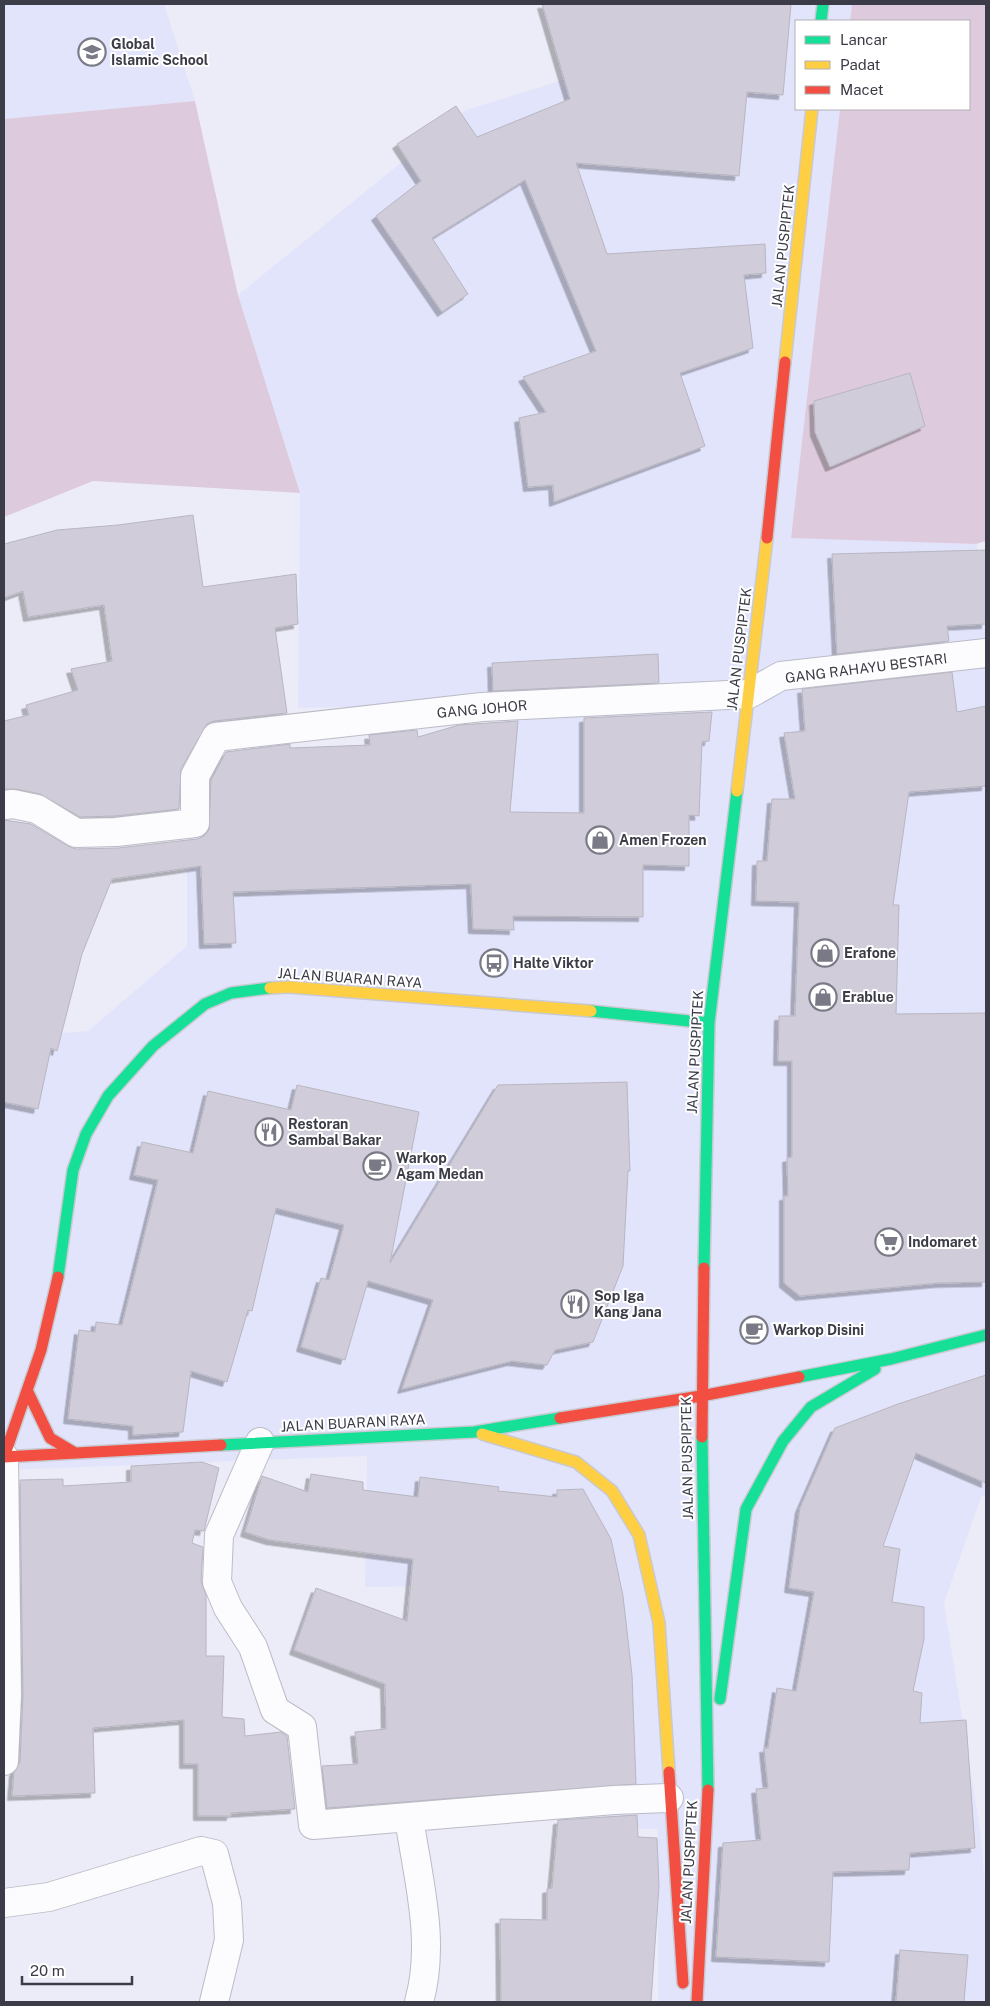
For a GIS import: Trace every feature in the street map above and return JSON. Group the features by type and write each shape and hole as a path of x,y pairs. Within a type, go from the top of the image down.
{"main road":[{"path":"821,20 823,4"},
{"name":"JALAN PUSPIPTEK","path":"697,2002 708,1784 701,1396 709,1023 749,694 812,110"},
{"name":"JALAN BUARAN RAYA","path":"709,1023 621,1013 289,987 248,989 210,1001 166,1033 113,1088 87,1128 78,1156 66,1207 57,1284 28,1392 4,1457 474,1432 701,1396 891,1360"},
{"path":"708,1784 746,1509 784,1441 811,1407 891,1360 986,1335"},
{"path":"28,1392 50,1438 75,1453"},
{"path":"474,1432 576,1462 612,1491 639,1535 659,1622 669,1798 684,1992"}],"street":[{"name":"GANG RAHAYU BESTARI","path":"749,694 781,676 986,654"},
{"name":"GANG JOHOR","path":"4,805 13,804 37,809 76,833 116,832 195,823 195,776 216,737 482,707 749,694"},
{"path":"260,1442 218,1535 217,1582 228,1608 253,1647 275,1710 302,1727 312,1825 614,1800 669,1798"},
{"path":"4,1457 7,1695 4,1761"},
{"path":"409,1818 427,1934 426,1979 419,2002"},
{"path":"4,1903 49,1897 201,1851 214,1854 227,1904 229,1940 214,2002"}],"shaded area":[{"name":"Global Islamic School","path":"4,4 164,4 195,101 4,119"},
{"path":"619,4 852,4 850,20 795,20 795,110 840,110 791,537 977,544 986,640 986,1495 981,1497 944,1603 981,1836 986,1900 986,2002 658,2002 658,1829 582,1827 554,1584 365,1587 367,1456 4,1470 4,1039 88,1031 187,946 187,815 502,796 518,703 298,708 300,493 238,295 466,110 618,63"},
{"path":"852,4 986,4 986,541 976,544 791,538 840,110 970,110 970,20 850,20"},
{"path":"195,101 238,295 300,493 93,481 4,517 4,119"}],"building":[{"path":"542,4 791,4 783,95 747,92 739,176 576,163 607,254 765,244 766,273 744,275 753,348 680,373 705,446 554,502 553,485 528,487 519,418 546,412 523,377 596,351 525,180 432,238 468,294 442,312 376,216 421,181 397,144 456,106 477,137 570,99"},
{"path":"910,373 925,426 830,467 815,432 814,401"},
{"path":"193,515 203,587 296,574 298,624 275,628 287,713 214,721 207,724 181,769 179,809 115,816 80,817 40,794 16,789 4,789 4,721 29,715 26,705 78,690 71,669 112,661 104,605 28,617 23,591 4,598 4,544 57,530 118,525"},
{"path":"986,550 986,624 947,626 949,641 837,654 832,554"},
{"path":"658,654 659,683 493,691 492,663"},
{"path":"952,672 957,712 986,706 986,786 909,792 893,905 899,905 896,1014 986,1013 986,1282 939,1283 800,1296 784,1283 784,1196 788,1196 787,1158 792,1157 792,1061 778,1061 779,1016 795,1016 799,902 756,901 757,861 767,861 772,799 795,799 784,733 805,731 802,689"},
{"path":"712,712 709,741 702,742 699,816 689,815 689,866 643,865 643,917 513,916 514,930 473,929 471,884 233,892 236,943 204,944 201,866 112,879 82,954 57,1051 51,1048 38,1109 4,1102 4,820 31,824 76,849 118,848 197,839 204,836 209,830 211,780 226,752 290,744 290,748 370,745 369,735 417,730 418,737 459,725 518,721 510,812 584,813 584,718"},
{"path":"627,1082 630,1171 628,1171 623,1266 593,1342 555,1350 547,1365 512,1361 402,1389 433,1300 368,1281 345,1360 301,1347 321,1278 329,1280 344,1225 276,1208 252,1311 248,1310 227,1382 191,1371 183,1432 133,1435 133,1426 68,1419 79,1330 95,1332 96,1322 122,1325 158,1180 134,1175 142,1142 193,1153 208,1091 291,1110 297,1085 419,1112 390,1263 498,1085"},
{"path":"986,1375 986,1483 916,1453 883,1546 900,1549 892,1602 924,1607 924,1639 913,1691 922,1693 920,1723 966,1720 975,1848 910,1853 909,1870 833,1872 829,1962 716,1957 723,1843 761,1840 756,1789 768,1788 764,1748 768,1748 777,1688 796,1691 814,1592 789,1588 800,1508 835,1428 898,1404"},
{"path":"202,1462 219,1468 204,1531 195,1530 192,1543 203,1547 201,1581 206,1595 206,1656 224,1656 222,1717 244,1719 245,1736 281,1732 287,1736 295,1809 231,1813 231,1816 198,1816 198,1764 184,1764 184,1720 93,1728 95,1793 12,1796 14,1772 20,1762 23,1696 20,1480 63,1479 63,1486 131,1482 131,1466"},
{"path":"311,1474 363,1482 363,1490 418,1497 420,1477 499,1487 498,1491 557,1497 557,1490 583,1489 611,1539 623,1596 632,1675 636,1784 327,1808 322,1766 358,1764 355,1732 386,1729 385,1684 294,1650 316,1588 407,1621 413,1559 270,1540 245,1532 262,1476 308,1492"},
{"path":"637,1815 638,1837 657,1838 659,1886 651,2002 501,2002 500,1919 547,1920 547,1889 552,1888 558,1820"},
{"path":"900,1950 968,1955 964,2002 896,2002"}],"traffic: fast":[{"path":"821,20 823,4"},
{"path":"704,1268 709,1023 737,791"},
{"path":"58,1277 73,1170 86,1134 108,1096 153,1046 205,1004 231,993 270,988"},
{"path":"591,1011 709,1023"},
{"path":"799,1377 891,1359 986,1335"},
{"path":"720,1699 746,1509 783,1441 811,1407 875,1369"},
{"path":"221,1445 474,1432 560,1418"},
{"path":"702,1437 708,1790"}],"traffic: slow":[{"path":"785,362 812,110"},
{"path":"737,791 767,538"},
{"path":"270,988 289,987 591,1011"},
{"path":"482,1434 576,1462 612,1491 639,1535 659,1623 669,1772"}],"traffic: jam":[{"path":"767,538 785,362"},
{"path":"702,1437 704,1268"},
{"path":"4,1457 41,1350 58,1277"},
{"path":"560,1418 701,1396 799,1377"},
{"path":"28,1392 50,1438 75,1453"},
{"path":"4,1457 221,1445"},
{"path":"669,1772 683,1983"},
{"path":"697,2002 708,1790"}],"place":[{"name":"Global Islamic School","path":"92,52"},
{"name":"Amen Frozen","path":"600,840"},
{"name":"Erafone","path":"825,953"},
{"name":"Halte Viktor","path":"494,963"},
{"name":"Erablue","path":"823,997"},
{"name":"Restoran Sambal Bakar","path":"269,1132"},
{"name":"Warkop Agam Medan","path":"377,1166"},
{"name":"Indomaret","path":"889,1242"},
{"name":"Sop Iga Kang Jana","path":"575,1304"},
{"name":"Warkop Disini","path":"754,1330"}]}
